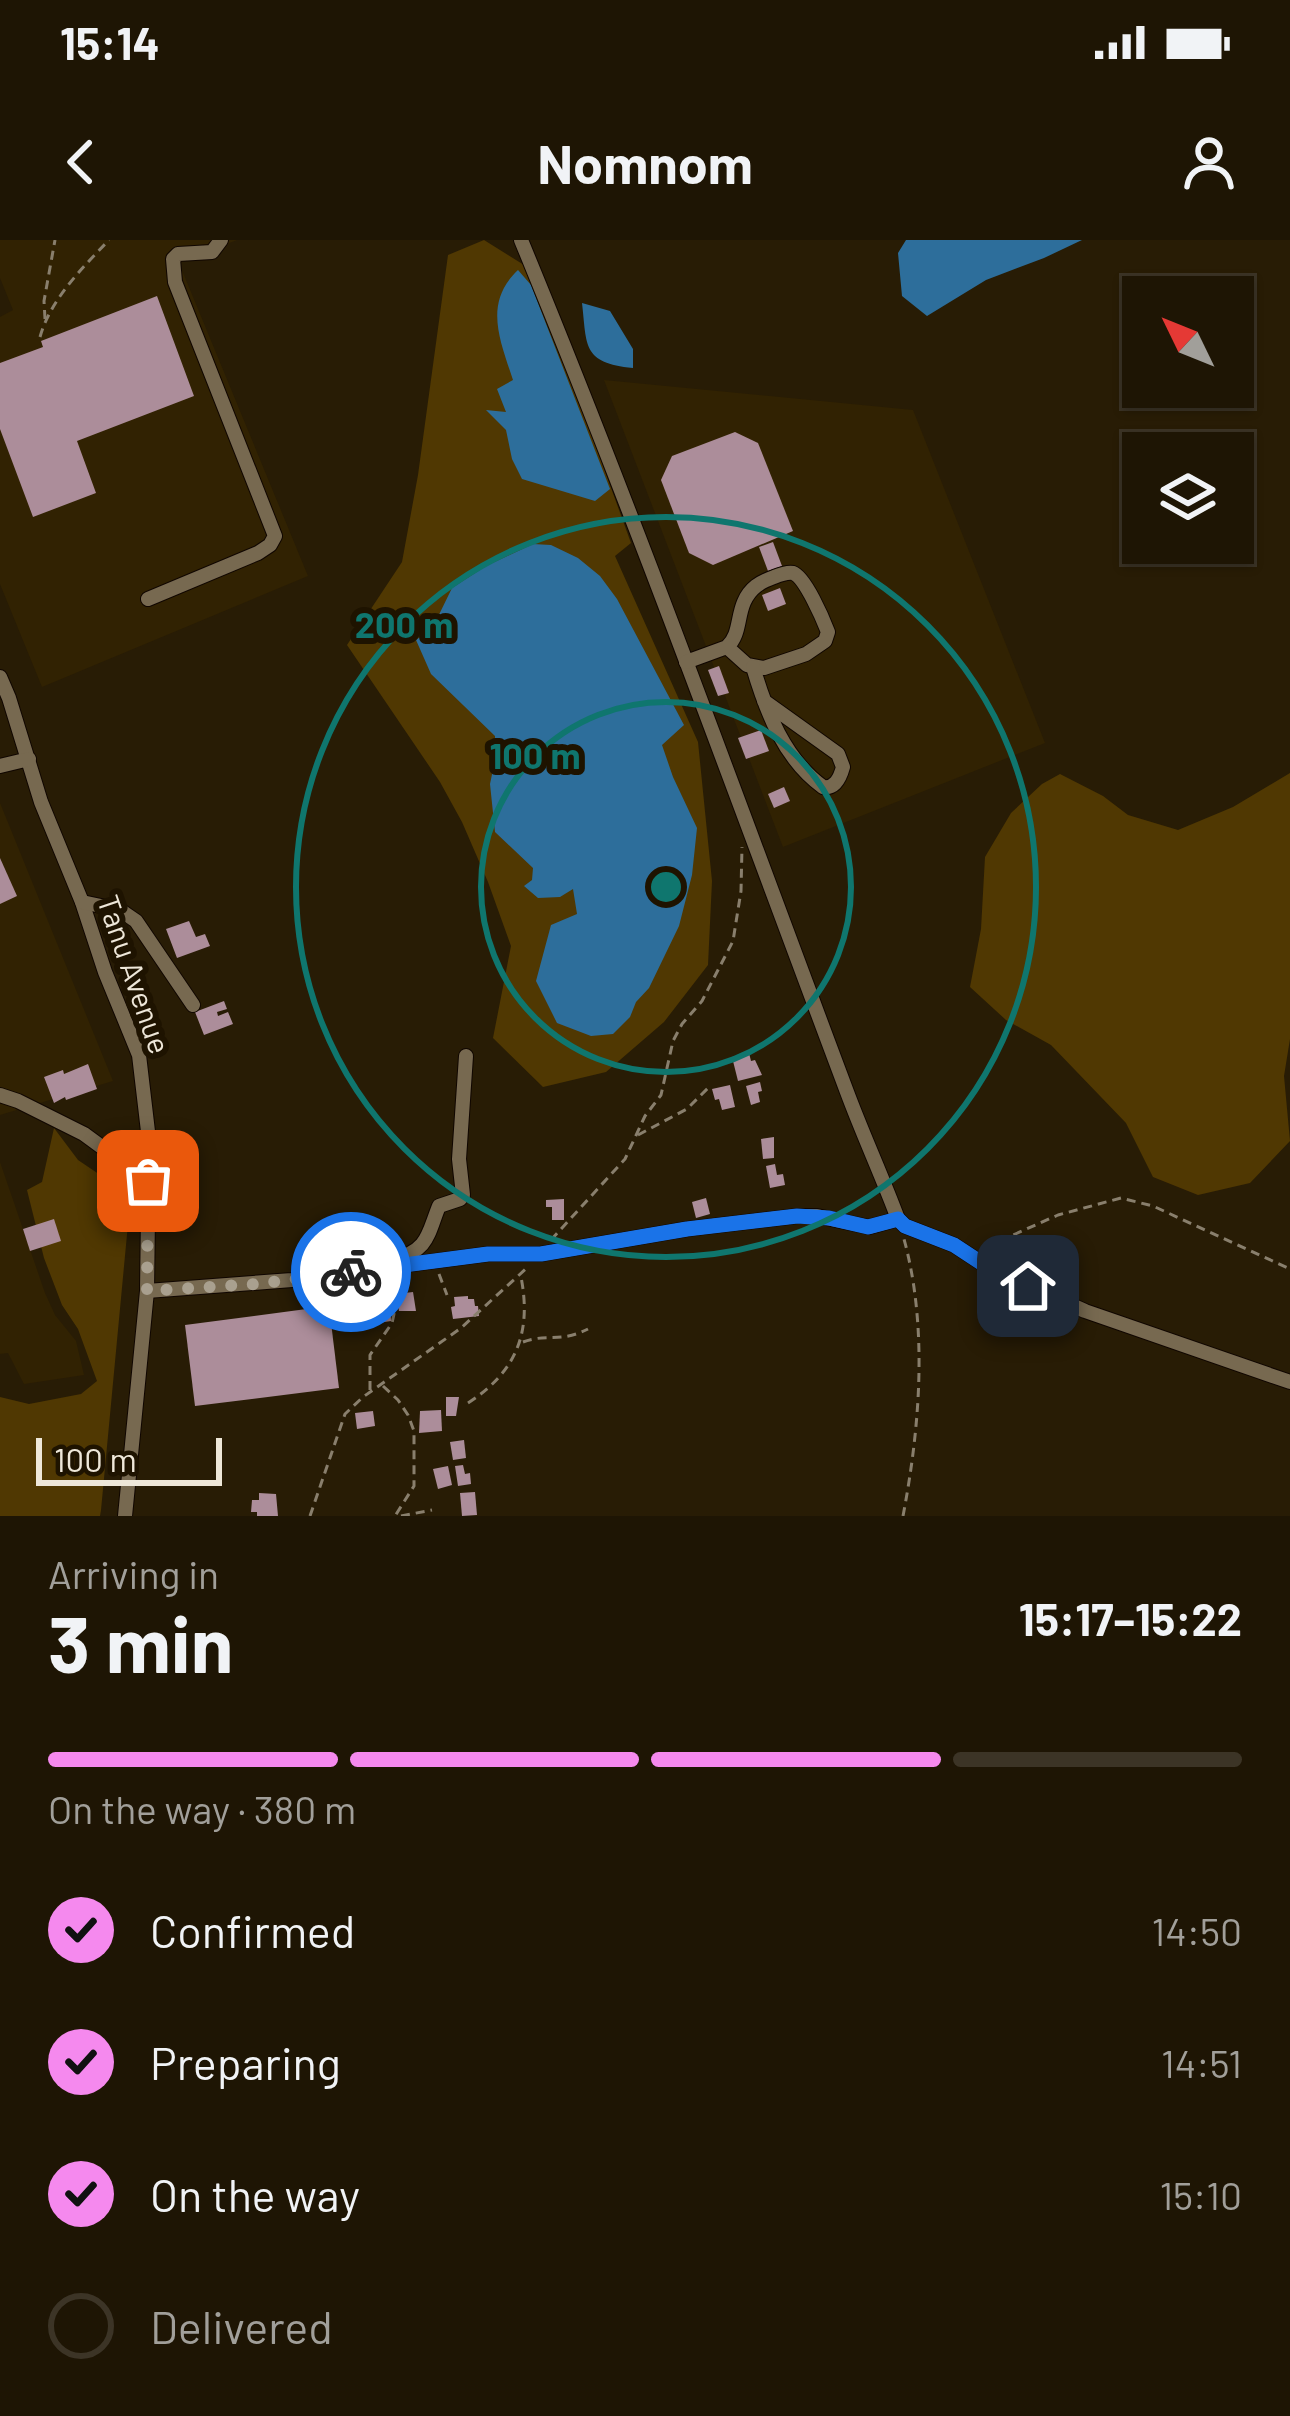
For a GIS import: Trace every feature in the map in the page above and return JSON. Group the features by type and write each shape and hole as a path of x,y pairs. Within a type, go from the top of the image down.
{"street":[{"path":"148,599 258,553 275,536 173,269 178,254 212,252 221,240"},
{"path":"521,240 901,1222"},
{"path":"686,662 727,647 735,638 741,610 752,590 788,572 803,582 828,637 806,654 768,668 753,667 727,647"},
{"path":"753,667 764,701 792,756 823,787 831,787 843,767 838,754 764,701"},
{"name":"Tanu Avenue","path":"0,677 41,802 139,1055 149,1140 147,1291 125,1516"},
{"path":"0,726 16,721"},
{"path":"0,766 29,759"},
{"path":"82,902 120,910 136,921 193,1005"},
{"path":"384,1268 419,1250 439,1206 464,1195 459,1160 466,1056"},
{"path":"0,1095 84,1134 148,1181"},
{"path":"147,1291 274,1282 488,1254 541,1254 797,1216 868,1227 901,1222 1085,1311 1290,1382"}],"path":[{"path":"45,321 55,240"},
{"path":"40,337 57,300 109,240"},
{"path":"310,1516 345,1414 461,1328 541,1254 625,1159 645,1116 661,1095 678,1030 702,1001 733,941 742,845"},
{"path":"637,1135 687,1109 710,1086"},
{"path":"969,1255 1058,1215 1121,1198 1154,1206 1289,1267"},
{"path":"901,1222 912,1278 919,1398 903,1516"},
{"path":"435,1261 447,1295"},
{"path":"370,1392 370,1355 394,1315 384,1268"},
{"path":"468,1403 493,1385 521,1343 525,1305 520,1274"},
{"path":"521,1343 533,1338 562,1339 588,1329"},
{"path":"381,1385 398,1400 414,1431 415,1486 398,1516"},
{"path":"398,1516 432,1510"}],"shaded area":[{"path":"0,240 237,240 179,263 308,576 42,687 0,584 0,317 13,310 0,278"},
{"path":"484,240 532,270 631,543 615,556 698,742 712,881 708,965 664,1022 606,1072 543,1087 493,1038 511,946 462,822 347,645 402,562 448,255"},
{"path":"604,380 913,410 1045,743 783,847"},
{"path":"1290,773 1290,1039 1284,1076 1290,1141 1250,1183 1198,1195 1153,1177 1126,1123 1051,1045 1006,1020 970,987 981,929 985,857 1011,813 1060,774 1128,815 1178,830 1233,807"},
{"path":"0,803 113,1081 0,1115"},
{"path":"54,1128 78,1160 115,1185 128,1224 101,1510 100,1516 0,1516 0,1397 29,1404 81,1394 97,1381 44,1258 27,1190 42,1182"},
{"path":"0,1162 45,1293 76,1341 84,1375 24,1384 8,1353 0,1354"}],"water":[{"path":"906,240 1082,240 986,280 927,316 902,296 898,253"},
{"path":"518,270 531,285 610,489 595,501 522,479 506,430 486,410 506,412 497,389 513,380 500,336 498,309 507,283"},
{"path":"582,303 610,311 633,349 633,368 604,362 590,350"},
{"path":"533,544 551,545 600,576 684,725 662,745 697,828 692,875 679,926 649,988 613,1034 591,1036 557,1023 536,981 551,925 577,914 573,889 560,897 538,898 524,886 532,880 533,868 495,832 490,784 495,736 431,674 416,640 433,627 452,588"}],"building":[{"path":"157,296 194,396 77,441 96,493 33,517 0,429 0,363 43,347 41,341"},
{"path":"735,432 758,443 793,531 713,565 689,553 661,480 672,456"},
{"path":"773,542 782,566 768,571 759,547"},
{"path":"780,588 786,604 768,611 762,595"},
{"path":"719,666 729,693 718,696 708,670"},
{"path":"761,730 769,751 746,759 738,738"},
{"path":"784,787 790,801 774,808 768,794"},
{"path":"0,858 17,896 0,904"},
{"path":"189,921 196,937 205,934 210,946 177,958 166,929"},
{"path":"224,1001 227,1009 217,1012 218,1016 228,1012 233,1024 204,1035 195,1012"},
{"path":"749,1053 762,1075 738,1081 732,1057"},
{"path":"88,1064 97,1089 54,1103 44,1077"},
{"path":"760,1082 760,1102 751,1105 746,1086"},
{"path":"730,1085 735,1107 722,1110 712,1089"},
{"path":"774,1137 774,1158 763,1159 761,1139"},
{"path":"775,1164 785,1185 770,1188 766,1166"},
{"path":"706,1198 710,1214 696,1218 692,1202"},
{"path":"564,1199 564,1220 552,1220 552,1207 546,1207 546,1200"},
{"path":"54,1219 61,1241 30,1251 23,1229"},
{"path":"378,1224 381,1245 376,1245 377,1251 364,1252 364,1246 357,1246 356,1232 364,1225"},
{"path":"413,1292 416,1311 399,1311 396,1294"},
{"path":"468,1296 478,1306 479,1316 453,1319 454,1297"},
{"path":"390,1299 391,1321 372,1324 368,1300"},
{"path":"329,1306 339,1388 195,1406 185,1325"},
{"path":"446,1397 459,1397 456,1416 446,1416"},
{"path":"441,1410 442,1431 419,1433 420,1411"},
{"path":"373,1411 375,1426 357,1429 355,1413"},
{"path":"464,1440 466,1458 453,1460 450,1442"},
{"path":"463,1465 471,1484 458,1486 455,1466"},
{"path":"448,1466 452,1485 438,1489 433,1469"},
{"path":"475,1492 477,1515 462,1516 460,1493"},
{"path":"259,1493 276,1494 278,1516 251,1512 252,1500 259,1500"}],"way so far":[{"path":"148,1181 147,1291 351,1272"}],"route":[{"path":"351,1272 488,1254 541,1254 687,1229 817,1216 868,1227 898,1219 1028,1286"}]}
